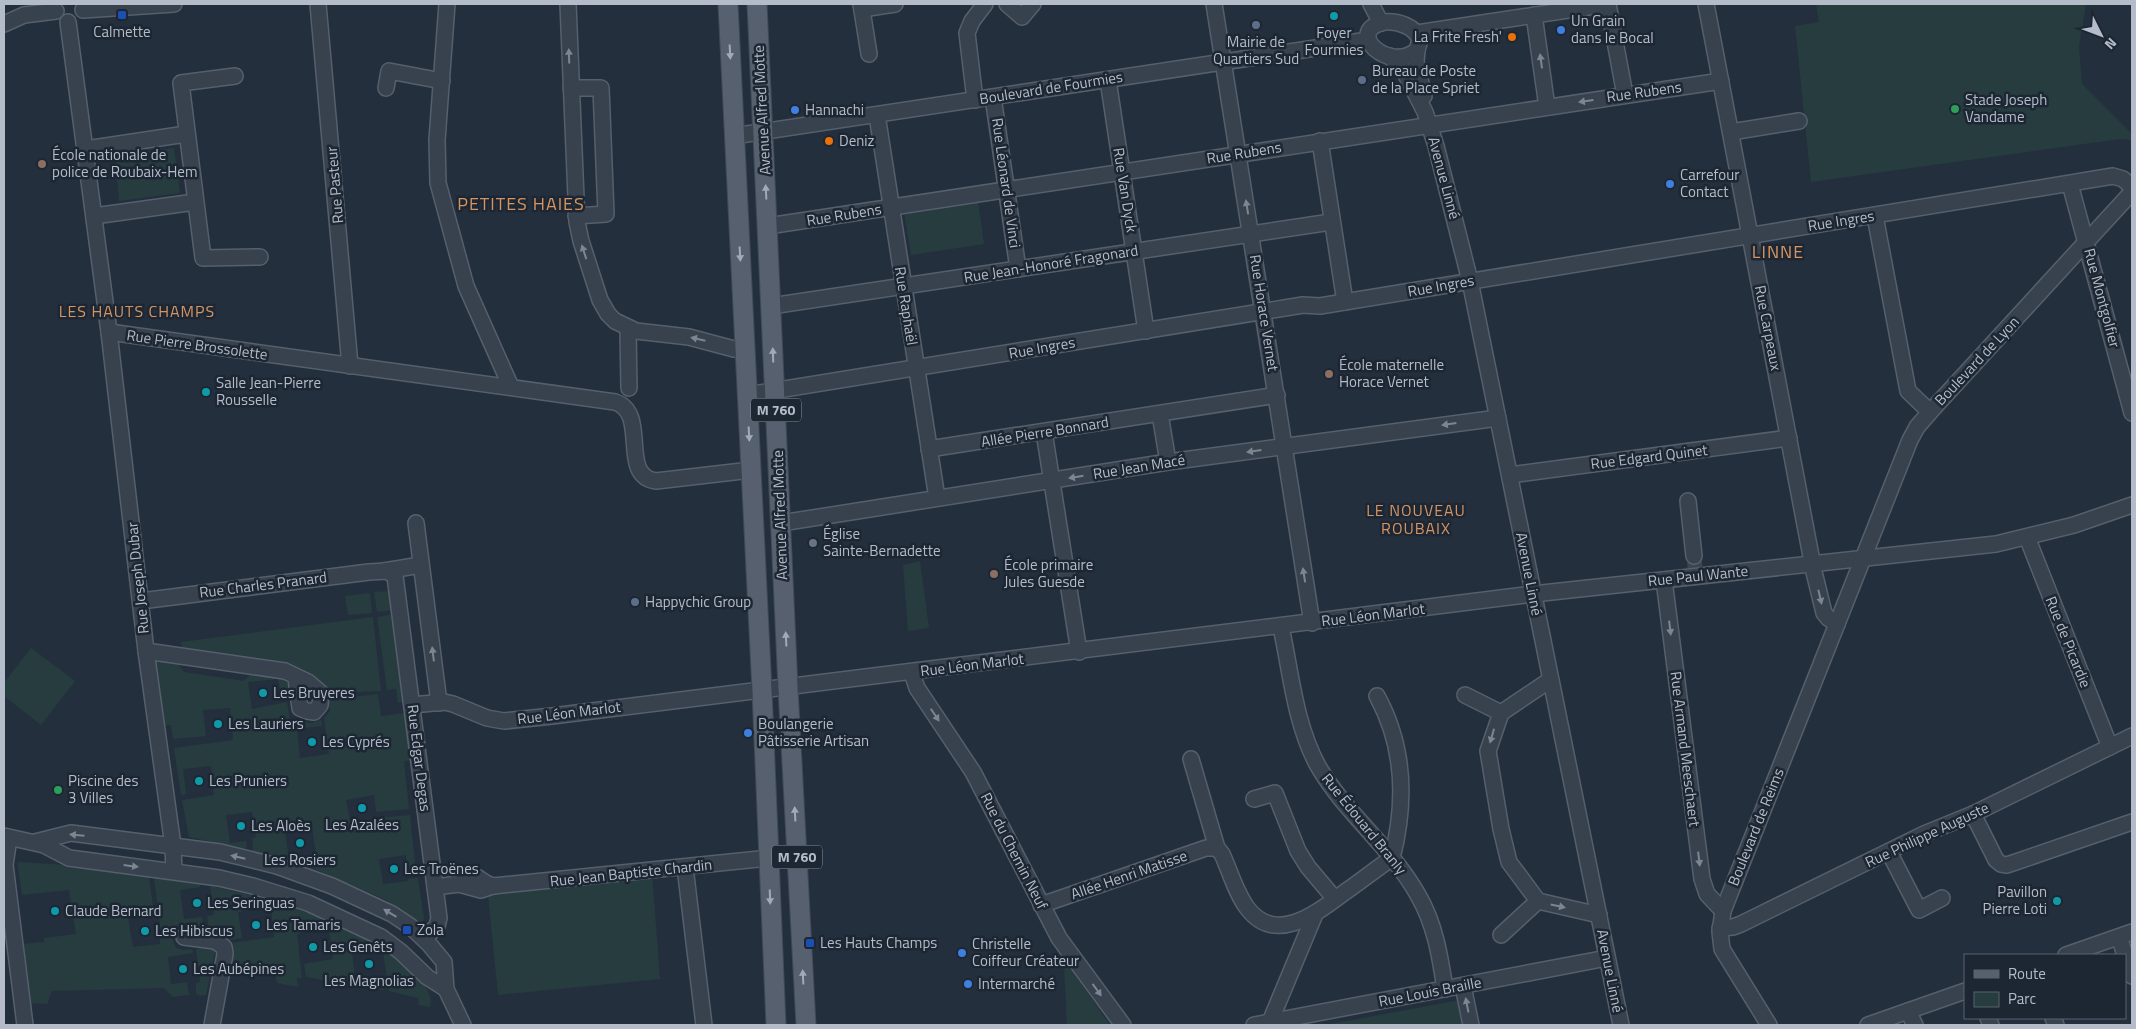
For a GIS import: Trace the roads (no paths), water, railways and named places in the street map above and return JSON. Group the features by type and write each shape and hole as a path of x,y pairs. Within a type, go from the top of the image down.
{"main road":[{"name":"Avenue Alfred Motte","path":"728,4 762,691 776,1025"},
{"name":"Avenue Alfred Motte","path":"757,4 788,688 806,1025"}],"street":[{"path":"4,24 24,15 56,7 60,18 68,22 77,20 83,7 174,4"},
{"name":"Rue Pasteur","path":"318,4 350,366"},
{"path":"447,4 436,160 438,183 466,286 511,387 621,404 628,410 632,418 638,468 645,477 653,481 751,470"},
{"path":"568,4 576,216 581,241 602,304 611,318 628,329 689,337 734,349 745,349"},
{"path":"869,54 861,7 895,4"},
{"path":"975,100 967,33 972,21 984,4"},
{"path":"1007,4 1022,17 1033,4"},
{"name":"Rue Horace Vernet","path":"1214,4 1312,623"},
{"path":"1371,4 1381,23"},
{"path":"1417,33 1608,4 1625,95"},
{"name":"Rue Carpeaux","path":"1706,4 1812,563"},
{"path":"1534,15 1547,107"},
{"name":"Rue Joseph Dubar","path":"68,22 109,332 142,601 146,651 173,846 174,871"},
{"path":"1381,23 1399,23 1417,33 1420,42 1417,50 1407,56 1388,56 1375,50 1368,40 1372,28 1381,23"},
{"name":"Boulevard de Fourmies","path":"734,136 1368,40"},
{"name":"Avenue Linné","path":"1417,50 1416,62 1429,125 1470,281 1621,1025"},
{"name":"Avenue Linné","path":"1388,56 1399,64 1406,73 1429,125"},
{"path":"386,88 389,72 442,81"},
{"path":"235,76 181,83 195,202 203,258 260,257"},
{"name":"Rue Van Dyck","path":"1108,80 1146,331"},
{"name":"Rue Rubens","path":"768,226 1721,81"},
{"path":"570,88 601,88 606,214 576,216"},
{"name":"Rue Léonard de Vinci","path":"993,97 1018,269"},
{"name":"Rue Raphaël","path":"877,115 937,498"},
{"path":"1730,132 1799,121"},
{"path":"86,149 186,134"},
{"path":"1320,141 1331,222 1345,302"},
{"name":"Rue Ingres","path":"747,395 775,392 1304,305 1320,306 1345,302 2113,176 2123,179 2132,187"},
{"name":"Rue Montgolfier","path":"2070,184 2132,413"},
{"name":"Boulevard de Lyon","path":"1863,557 1910,440 1918,427 2132,192"},
{"path":"94,216 195,202"},
{"path":"1875,216 1908,391 1930,412"},
{"name":"Rue Jean-Honoré Fragonard","path":"771,306 1331,222"},
{"path":"628,329 629,388"},
{"name":"Rue Pierre Brossolette","path":"109,332 511,387"},
{"name":"Allée Pierre Bonnard","path":"929,449 1277,395"},
{"path":"1160,414 1168,462"},
{"name":"Rue Jean Macé","path":"781,523 1168,462 1498,418"},
{"path":"1044,432 1079,652"},
{"name":"Rue Edgard Quinet","path":"1510,475 1789,438"},
{"path":"1688,501 1695,567"},
{"name":"Rue Paul Wante","path":"1533,594 1664,580 1695,567 1812,563 1996,544 2074,525 2132,505"},
{"name":"Rue Edgar Degas","path":"416,523 438,703"},
{"name":"Rue de Picardie","path":"2026,537 2110,747"},
{"name":"Boulevard de Reims","path":"1769,1025 1724,953 1720,942 1723,911 1863,557"},
{"path":"1812,563 1824,613 1837,624"},
{"name":"Rue Charles Pranard","path":"142,601 388,572 422,565"},
{"name":"Rue Edgar Degas","path":"388,572 397,582 439,922 424,939"},
{"name":"Rue Armand Meeschaert","path":"1664,580 1702,879 1707,894 1723,911"},
{"name":"Rue Léon Marlot","path":"412,706 438,703 453,704 487,718 504,721 912,673 1533,594"},
{"name":"Rue Édouard Branly","path":"1281,627 1300,720 1314,757 1336,793 1392,858 1418,894 1430,919 1435,935 1445,989"},
{"path":"146,651 281,670 296,678"},
{"name":"Rue du Chemin Neuf","path":"912,673 917,688 972,772 1062,942 1122,1025"},
{"path":"1550,680 1501,713 1488,751 1501,829 1509,862 1538,901 1599,914"},
{"path":"1465,695 1501,713"},
{"path":"1191,759 1217,848 1222,854 1248,909 1260,920 1271,924 1287,924 1306,920 1392,858 1396,837 1401,774 1392,724 1377,696"},
{"name":"Rue Philippe Auguste","path":"1720,928 1741,924 1924,834 1973,814 2132,736"},
{"path":"1254,799 1275,793 1298,851 1335,899"},
{"path":"1973,814 1996,860 2006,866 2132,822"},
{"path":"34,842 71,834 173,846 220,852 306,875 380,908 410,926 424,939 444,962 446,989 463,1025"},
{"path":"25,1025 5,866 6,837 34,842 69,858 219,878 253,886 328,911 381,937 401,952 427,977 446,989"},
{"name":"Allée Henri Matisse","path":"1041,905 1206,848 1217,848"},
{"path":"1889,852 1919,910 1942,898"},
{"name":"Rue Jean Baptiste Chardin","path":"435,887 459,884 482,890 493,886 769,858"},
{"path":"685,867 704,1025"},
{"path":"1501,935 1538,901"},
{"path":"1270,1022 1315,914"},
{"path":"2069,954 2125,934 2132,976"},
{"path":"184,937 210,940 222,944 225,954 212,1025"},
{"name":"Rue Louis Braille","path":"1254,1025 1607,958"},
{"path":"1463,986 1471,1025"},
{"path":"1868,1025 1964,991"},
{"path":"1908,1011 1915,1025"}],"tunnel":[{"path":"1694,556 1695,568"}],"place":[{"name":"Calmette","path":"122,15"},
{"name":"Foyer Fourmies","path":"1334,16"},
{"name":"Mairie de Quartiers Sud","path":"1256,25"},
{"name":"Un Grain dans le Bocal","path":"1561,30"},
{"name":"La Frite Fresh'","path":"1512,37"},
{"name":"Bureau de Poste de la Place Spriet","path":"1362,80"},
{"name":"Stade Joseph Vandame","path":"1955,109"},
{"name":"Hannachi","path":"795,110"},
{"name":"Deniz","path":"829,141"},
{"name":"École nationale de police de Roubaix-Hem","path":"42,164"},
{"name":"Carrefour Contact","path":"1670,184"},
{"name":"École maternelle Horace Vernet","path":"1329,374"},
{"name":"Salle Jean-Pierre Rousselle","path":"206,392"},
{"name":"Église Sainte-Bernadette","path":"813,543"},
{"name":"École primaire Jules Guesde","path":"994,574"},
{"name":"Happychic Group","path":"635,602"},
{"name":"Les Bruyeres","path":"263,693"},
{"name":"Les Lauriers","path":"218,724"},
{"name":"Boulangerie Pâtisserie Artisan","path":"748,733"},
{"name":"Les Cyprés","path":"312,742"},
{"name":"Les Pruniers","path":"199,781"},
{"name":"Piscine des 3 Villes","path":"58,790"},
{"name":"Les Azalées","path":"362,808"},
{"name":"Les Aloès","path":"241,826"},
{"name":"Les Rosiers","path":"300,843"},
{"name":"Les Troënes","path":"394,869"},
{"name":"Pavillon Pierre Loti","path":"2057,901"},
{"name":"Les Seringuas","path":"197,903"},
{"name":"Claude Bernard","path":"55,911"},
{"name":"Les Tamaris","path":"256,925"},
{"name":"Zola","path":"407,930"},
{"name":"Les Hibiscus","path":"145,931"},
{"name":"Les Hauts Champs","path":"810,943"},
{"name":"Les Genêts","path":"313,947"},
{"name":"Christelle Coiffeur Créateur","path":"962,953"},
{"name":"Les Magnolias","path":"369,964"},
{"name":"Les Aubépines","path":"183,969"},
{"name":"Intermarché","path":"968,984"}],"district":[{"name":"PETITES HAIES","path":"521,204"},
{"name":"LINNE","path":"1778,252"},
{"name":"LES HAUTS CHAMPS","path":"137,311"},
{"name":"LE NOUVEAU ROUBAIX","path":"1416,519"}]}
